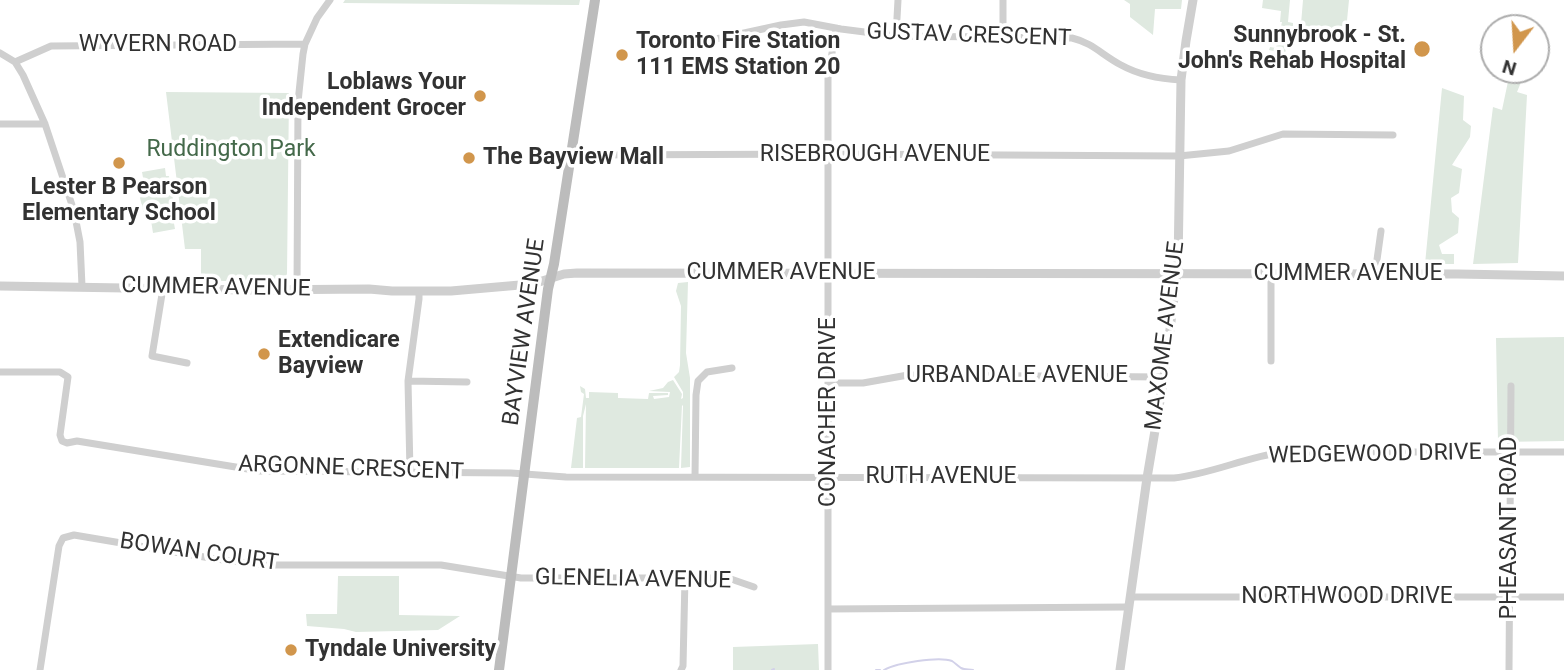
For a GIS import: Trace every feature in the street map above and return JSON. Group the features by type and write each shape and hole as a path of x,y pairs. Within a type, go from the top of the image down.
{"main road":[{"name":"BAYVIEW AVENUE","path":"499,670 551,278 594,0"}],"street":[{"path":"297,290 298,102 304,44 330,0"},
{"path":"896,36 898,0"},
{"path":"1003,0 1003,38"},
{"name":"MAXOME AVENUE","path":"1120,670 1177,274 1181,80 1193,0"},
{"name":"GUSTAV CRESCENT","path":"709,40 804,22 836,29 896,36 1072,38 1086,41 1121,65 1141,74 1181,80"},
{"name":"CONACHER DRIVE","path":"828,670 828,78 836,29"},
{"name":"WYVERN ROAD","path":"15,62 51,46 304,44"},
{"path":"0,53 15,62 45,124 74,211 80,242 82,286"},
{"path":"0,124 45,124"},
{"name":"RISEBROUGH AVENUE","path":"572,153 1179,156 1229,151 1283,134 1393,135"},
{"path":"1375,274 1381,231"},
{"name":"CUMMER AVENUE","path":"0,286 451,291 536,283 564,274 577,273 1564,276"},
{"path":"1271,274 1271,361"},
{"path":"163,288 152,356 187,363"},
{"path":"410,472 408,381 419,291"},
{"path":"695,477 698,381 707,372 733,368"},
{"name":"ARGONNE CRESCENT","path":"0,372 61,372 68,377 60,435 67,443 77,441 260,471 524,474"},
{"name":"URBANDALE AVENUE","path":"829,383 863,383 908,375 1164,377"},
{"path":"408,381 467,382"},
{"name":"PHEASANT ROAD","path":"1509,670 1511,386"},
{"name":"WEDGEWOOD DRIVE","path":"1147,478 1188,476 1283,452 1564,452"},
{"name":"RUTH AVENUE","path":"524,474 566,477 1147,478"},
{"name":"BOWAN COURT","path":"40,670 59,546 64,538 74,535 264,565 442,565 511,576"},
{"name":"GLENELIA AVENUE","path":"511,576 727,578 754,586"},
{"path":"681,670 685,578"},
{"name":"NORTHWOOD DRIVE","path":"828,609 1564,597"}],"green space":[{"path":"345,0 580,0 579,5 575,5 343,3"},
{"path":"1124,0 1182,0 1181,9 1155,9 1153,35 1130,17 1130,4"},
{"path":"1263,0 1290,0 1288,22 1293,23 1293,26 1288,27 1284,66 1272,66 1274,51 1269,50 1270,47 1276,48 1282,22 1281,11 1262,8"},
{"path":"1303,0 1349,0 1345,41 1300,36"},
{"path":"1507,84 1520,84 1517,92 1527,95 1518,263 1473,264 1493,107 1502,110"},
{"path":"1442,88 1464,96 1463,120 1471,126 1470,137 1452,165 1462,169 1459,193 1451,198 1452,212 1459,218 1458,233 1439,245 1442,254 1454,254 1454,264 1425,264"},
{"name":"Ruddington Park","path":"166,92 289,93 287,274 283,281 201,281 201,249 185,249"},
{"path":"165,168 175,211 172,212 175,229 153,233 150,214 144,214 140,198 145,189 142,172"},
{"path":"688,282 686,353 690,378 690,467 681,468 682,405 679,468 585,468 586,404 583,416 583,468 571,468 577,418 581,417 584,394 580,386 585,389 586,398 589,398 589,392 618,393 618,398 648,399 649,393 668,393 653,396 654,399 669,397 670,392 649,391 663,388 673,380 682,394 681,399 683,398 683,392 674,377 679,372 680,365 681,306 676,291 678,283"},
{"path":"1564,337 1564,441 1498,442 1496,338"},
{"path":"338,576 399,576 399,615 460,616 438,630 356,632 307,626 306,614 337,614"},
{"path":"818,644 819,670 733,670 733,647"}],"waterway":[{"path":"884,670 907,663 938,659 952,661 961,668 973,670"}],"place":[{"name":"Sunnybrook - St. John's Rehab Hospital","path":"1422,49"},
{"name":"Toronto Fire Station 111 EMS Station 20","path":"622,55"},
{"name":"Loblaws Your Independent Grocer","path":"480,96"},
{"name":"The Bayview Mall","path":"469,158"},
{"name":"Lester B Pearson Elementary School","path":"119,163"},
{"name":"Extendicare Bayview","path":"264,354"},
{"name":"Tyndale University","path":"291,650"}]}
